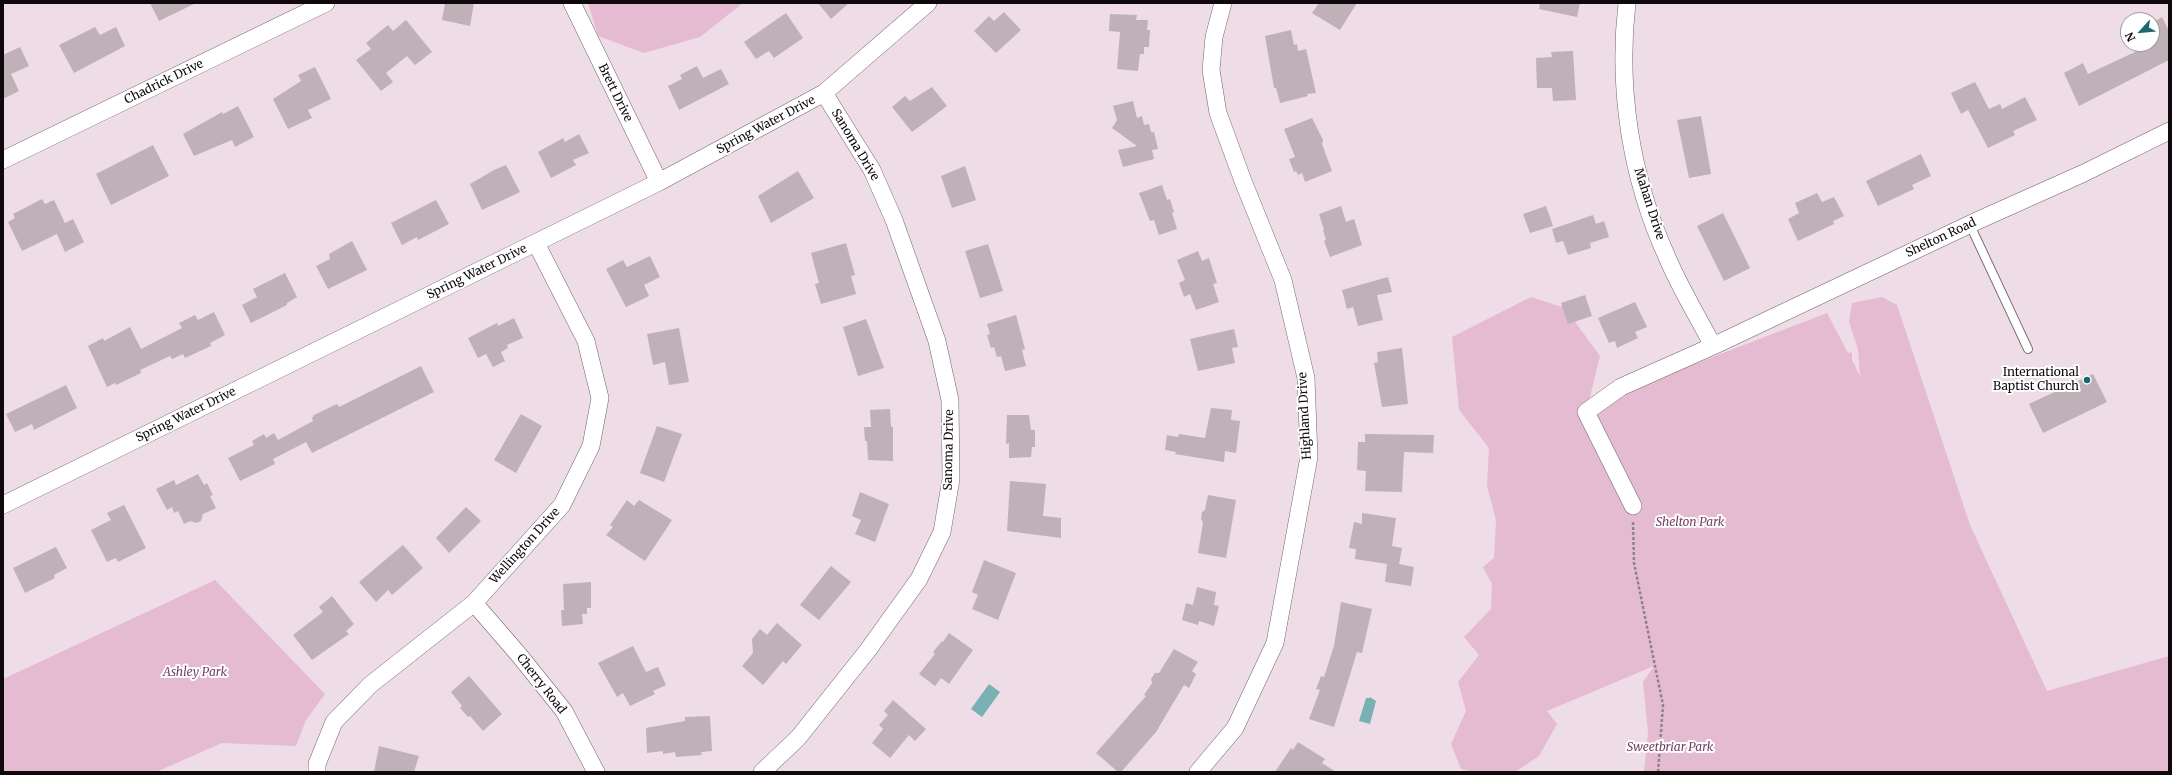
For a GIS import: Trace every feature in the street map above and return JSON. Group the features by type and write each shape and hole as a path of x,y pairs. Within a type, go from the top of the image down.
{"street":[{"name":"Chadrick Drive","path":"3,160 326,3"},
{"name":"Brett Drive","path":"572,3 659,182"},
{"name":"Spring Water Drive","path":"3,505 659,182 824,94 928,3"},
{"name":"Highland Drive","path":"1198,772 1235,728 1275,643 1309,457 1306,378 1284,280 1243,182 1218,113 1211,70 1214,37 1223,3"},
{"name":"Mahan Drive","path":"1627,3 1624,31 1627,121 1640,183 1666,257 1713,346"},
{"name":"Sanoma Drive","path":"762,772 798,738 868,650 919,579 942,532 951,479 950,400 937,341 894,220 872,170 824,94"},
{"name":"Shelton Road","path":"1632,506 1586,412 1621,387 1713,346 1970,225 2084,174 2169,131"},
{"name":"Wellington Drive","path":"317,772 317,764 334,722 370,685 474,604 562,505 591,446 600,398 586,342 536,242"},
{"name":"Cherry Road","path":"474,604 519,654 564,711 596,772"}],"lane":[{"path":"1970,225 2028,349"}],"path":[{"path":"1632,506 1634,563 1664,705 1658,772"}],"green space":[{"path":"588,3 743,3 700,37 644,53 598,36"},
{"path":"1531,297 1565,308 1600,356 1588,405 1827,313 1848,353 1852,352 1852,360 1860,376 1858,349 1849,322 1852,303 1882,297 1897,305 1970,525 2047,691 2169,656 2169,772 1644,772 1648,733 1643,682 1654,666 1547,711 1557,724 1539,756 1515,772 1473,772 1461,769 1451,744 1466,711 1458,682 1479,655 1464,637 1491,609 1492,584 1483,567 1494,558 1496,520 1487,486 1489,448 1459,410 1452,337"},
{"name":"Ashley Park","path":"215,580 325,694 306,720 296,746 222,743 156,772 3,772 3,679"}],"water":[{"path":"989,684 1000,692 982,717 971,709"},
{"path":"1370,697 1376,701 1370,724 1359,721 1366,698"}],"building":[{"path":"150,3 196,3 159,21"},
{"path":"445,3 474,3 470,26 442,20"},
{"path":"818,3 849,3 831,19"},
{"path":"1319,3 1357,3 1340,30 1312,13"},
{"path":"1540,3 1580,3 1577,17 1539,9"},
{"path":"1004,12 1021,30 996,53 974,31 989,16 994,21"},
{"path":"786,13 803,38 774,58 769,51 756,59 744,42"},
{"path":"1110,14 1137,15 1136,20 1148,20 1147,30 1150,30 1149,47 1144,47 1144,54 1140,54 1138,71 1117,69 1120,32 1109,31"},
{"path":"2162,17 2169,31 2169,60 2079,106 2064,73 2083,63 2088,74 2135,52 2160,52 2160,18"},
{"path":"406,20 432,52 415,65 407,56 386,73 393,82 381,91 356,60 371,49 366,43 388,25 393,31"},
{"path":"95,27 100,35 116,27 125,46 74,73 59,45"},
{"path":"1291,30 1294,45 1297,44 1298,51 1306,49 1316,93 1307,94 1308,96 1280,103 1276,88 1274,88 1265,36"},
{"path":"20,47 29,66 11,74 19,91 3,99 3,55"},
{"path":"1573,51 1576,100 1553,101 1552,88 1537,88 1536,58 1552,57 1551,52"},
{"path":"697,66 703,78 721,69 729,84 679,110 668,86 682,79 680,75"},
{"path":"315,67 331,99 308,110 312,118 288,129 273,99 301,81 298,75"},
{"path":"1975,82 1989,109 2000,104 2002,109 2025,97 2037,120 2013,131 2015,135 1988,148 1968,110 1961,114 1951,93"},
{"path":"932,87 947,106 912,132 892,107 905,96 910,101"},
{"path":"1133,101 1137,118 1142,116 1144,125 1149,124 1151,132 1154,132 1158,149 1152,150 1154,159 1123,167 1118,150 1137,146 1112,128 1117,120 1113,106"},
{"path":"238,106 254,137 235,147 232,140 194,156 183,134 222,112 223,114"},
{"path":"1701,116 1711,174 1689,178 1677,120"},
{"path":"1312,118 1323,140 1322,144 1332,171 1305,182 1302,173 1298,175 1296,171 1294,172 1289,159 1295,157 1284,129"},
{"path":"579,134 589,153 573,160 576,165 551,178 538,152 563,138 565,142"},
{"path":"153,145 169,176 111,205 96,174"},
{"path":"1921,154 1931,176 1912,185 1914,189 1878,206 1866,181"},
{"path":"506,165 520,192 482,210 470,184"},
{"path":"965,166 976,200 952,208 941,176"},
{"path":"798,171 814,198 771,223 758,196"},
{"path":"1162,185 1167,200 1170,199 1174,212 1172,213 1177,229 1159,235 1154,220 1150,221 1139,193"},
{"path":"1817,193 1822,202 1834,197 1844,216 1833,221 1834,224 1798,241 1788,219 1799,213 1795,203"},
{"path":"42,199 45,204 54,200 65,223 73,219 84,242 65,252 57,234 22,251 8,222 15,218 13,214"},
{"path":"436,200 449,224 418,240 417,237 402,245 391,223"},
{"path":"1341,206 1346,222 1354,219 1362,245 1330,257 1324,241 1326,240 1319,214"},
{"path":"1546,206 1553,226 1530,233 1523,214"},
{"path":"1723,213 1750,268 1724,281 1697,226"},
{"path":"1593,215 1596,224 1604,221 1609,237 1590,243 1591,248 1568,255 1563,241 1556,243 1552,229"},
{"path":"352,241 367,270 328,289 316,266 330,259 329,254"},
{"path":"846,243 855,275 851,276 856,294 821,304 815,284 819,283 811,253"},
{"path":"988,244 1003,291 980,298 965,251"},
{"path":"1198,251 1202,261 1209,258 1217,283 1213,284 1219,302 1196,310 1190,294 1184,297 1179,283 1185,280 1177,260"},
{"path":"650,256 660,277 644,285 649,296 626,307 606,269 623,260 627,267"},
{"path":"285,273 297,297 287,303 287,305 251,323 242,305 257,297 253,289"},
{"path":"1388,277 1392,292 1377,295 1383,320 1358,326 1353,307 1347,309 1342,290"},
{"path":"1585,295 1592,316 1568,324 1561,303"},
{"path":"1635,302 1647,327 1635,332 1638,338 1617,348 1615,341 1609,343 1598,318"},
{"path":"214,312 225,335 210,343 211,346 185,358 183,354 172,359 170,356 140,370 141,373 116,385 115,383 107,387 88,346 103,338 104,341 130,327 141,349 182,328 179,323 195,315 198,320"},
{"path":"1016,315 1025,349 1022,350 1026,366 1005,371 1001,356 997,357 994,347 991,348 987,335 990,334 987,324"},
{"path":"514,318 523,338 507,345 508,348 501,352 505,361 493,367 486,354 478,358 468,338 497,323 498,326"},
{"path":"866,319 884,368 858,376 843,327"},
{"path":"679,328 689,382 669,385 665,362 653,365 647,334"},
{"path":"1234,329 1238,347 1232,348 1235,363 1198,371 1190,339"},
{"path":"1402,348 1408,404 1382,407 1374,363 1378,362 1377,352"},
{"path":"421,366 434,392 312,453 306,442 273,459 275,464 240,481 228,458 254,445 252,441 264,434 266,438 274,433 278,440 313,421 312,418 314,415 337,404 339,407"},
{"path":"2093,374 2107,402 2043,433 2029,404"},
{"path":"66,385 77,408 34,430 32,424 15,432 6,414"},
{"path":"1211,408 1232,410 1231,420 1240,421 1236,453 1225,451 1224,462 1175,454 1176,452 1165,450 1167,435 1178,437 1179,434 1205,438"},
{"path":"890,409 891,427 893,427 893,461 868,460 867,441 865,441 864,427 871,427 870,410"},
{"path":"521,414 542,426 516,473 494,460"},
{"path":"1007,415 1029,415 1031,430 1035,430 1035,447 1032,447 1031,457 1009,458 1009,443 1006,444"},
{"path":"657,426 682,434 664,482 640,473"},
{"path":"1365,434 1434,435 1433,453 1404,452 1402,492 1365,491 1366,471 1357,470 1358,442 1365,442"},
{"path":"198,474 204,485 207,483 213,495 210,496 216,508 203,514 201,521 196,523 190,521 184,524 178,511 174,513 172,507 167,510 156,489 174,480 176,485"},
{"path":"1010,481 1046,484 1043,516 1061,518 1061,538 1007,531"},
{"path":"860,492 889,504 875,542 855,534 861,520 852,516"},
{"path":"1208,495 1236,500 1226,558 1198,553 1203,523 1201,519 1202,512 1205,510"},
{"path":"627,500 634,506 639,500 672,520 645,561 606,535 613,527 610,525"},
{"path":"124,505 146,548 118,562 116,558 107,562 91,530 111,520 107,513"},
{"path":"466,507 481,521 449,553 436,538"},
{"path":"1362,513 1396,518 1392,546 1402,548 1399,564 1414,567 1411,586 1385,582 1387,564 1355,559 1356,549 1349,548 1354,522 1362,524"},
{"path":"403,545 423,568 392,595 388,590 376,602 359,582"},
{"path":"56,547 67,568 54,575 55,578 25,593 13,568"},
{"path":"984,560 1016,573 998,620 972,609 978,595 972,592"},
{"path":"831,566 851,582 819,620 800,605"},
{"path":"591,582 591,608 587,608 587,614 582,614 583,624 562,626 561,610 564,610 563,584"},
{"path":"1197,587 1216,592 1214,605 1219,606 1214,626 1199,621 1198,625 1182,620 1186,603 1193,605"},
{"path":"332,596 354,624 346,631 349,634 312,660 293,635 323,612 319,607"},
{"path":"1341,602 1372,609 1362,653 1357,652 1334,727 1309,719 1320,690 1316,689 1321,676 1324,677 1334,646"},
{"path":"777,623 802,645 786,664 783,661 763,685 742,666 753,653 752,639 760,629 767,635"},
{"path":"949,633 973,650 949,684 941,678 935,686 919,674 935,654 933,652 942,641 943,642"},
{"path":"633,646 646,672 658,667 666,685 653,691 655,694 630,706 623,693 617,697 598,663"},
{"path":"1174,649 1198,662 1192,671 1196,674 1189,688 1184,685 1156,732 1121,772 1118,772 1096,753 1146,696 1144,695 1152,683 1151,679 1155,673 1159,673"},
{"path":"469,676 502,714 483,731 470,716 468,717 460,708 462,706 451,692"},
{"path":"893,700 926,729 915,741 909,735 890,758 872,743 883,729 879,725 888,715 884,711"},
{"path":"710,716 712,751 701,752 702,755 676,757 675,752 663,754 663,751 647,753 646,728 685,721 685,717"},
{"path":"1298,742 1325,759 1322,763 1336,772 1275,772 1291,748 1293,750"},
{"path":"379,746 419,756 414,772 374,772"}],"place":[{"name":"International Baptist Church","path":"2087,380"}],"park label":[{"name":"Shelton Park","path":"1690,523"},
{"name":"Sweetbriar Park","path":"1670,748"}]}
